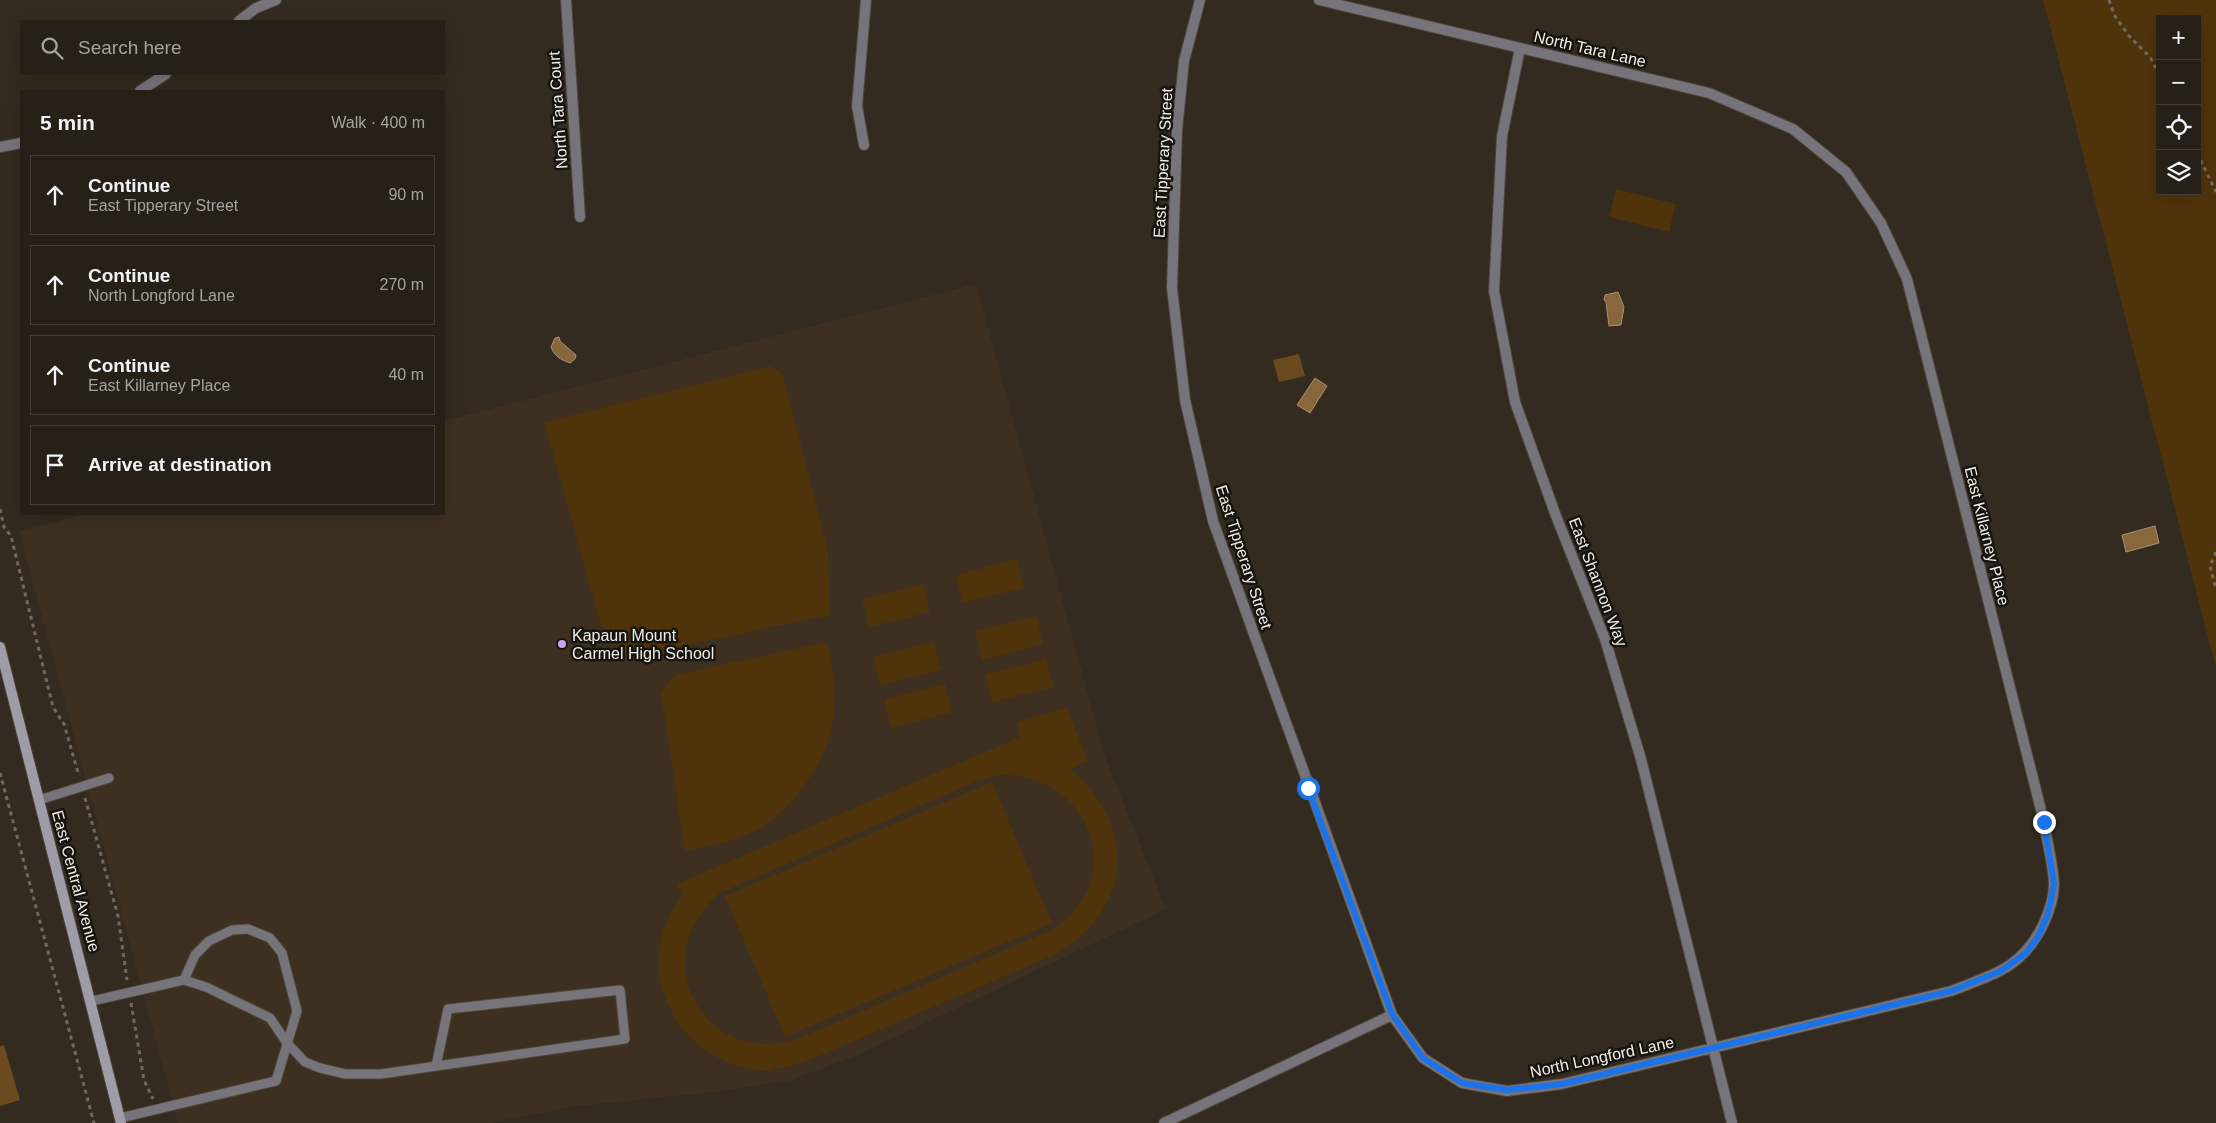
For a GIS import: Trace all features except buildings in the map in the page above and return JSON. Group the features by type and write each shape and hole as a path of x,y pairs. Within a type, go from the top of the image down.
{"main road":[{"name":"East Central Avenue","path":"0,647 121,1120"}],"street":[{"path":"239,20 256,8 276,0"},
{"name":"North Tara Court","path":"566,0 580,217"},
{"path":"864,146 857,106 866,0"},
{"name":"East Tipperary Street","path":"1200,0 1184,62 1177,130 1172,288 1185,400 1213,522 1392,1014"},
{"name":"North Tara Lane","path":"1319,0 1709,93 1793,129 1838,166"},
{"name":"East Shannon Way","path":"1520,48 1502,136 1494,291 1515,402 1556,516 1605,638 1641,759 1732,1123"},
{"path":"142,90 164,75"},
{"path":"0,147 20,142"},
{"name":"East Killarney Place","path":"1838,166 1846,172 1881,223 1907,278 2044,822 2054,884 2048,914 2041,930"},
{"name":"North Longford Lane","path":"1392,1014 1423,1058 1462,1083 1507,1090 1562,1084 1951,991 2001,971 2026,953 2041,930"},
{"path":"1164,1123 1392,1014"}],"lane":[{"path":"39,800 109,778"},
{"path":"121,1120 157,1109 276,1081 297,1011 282,953 270,938 248,929 232,930 209,941 195,955 184,980"},
{"path":"92,1002 184,980 206,987 270,1018 305,1062 345,1074 381,1074 625,1039 620,990 448,1009 436,1066"}],"path":[{"path":"2108,0 2114,15 2130,37 2150,57 2156,68"},
{"path":"2201,161 2216,192"},
{"path":"0,509 4,527 11,536 53,707 64,724 118,916 144,1080 157,1109"},
{"path":"2216,552 2210,566 2216,589"},
{"path":"0,774 94,1123"}],"shaded area":[{"path":"2043,0 2216,0 2216,668"},
{"path":"1616,189 1676,204 1669,232 1609,217"},
{"name":"Kapaun Mount Carmel High School","path":"976,284 1105,757 1166,909 856,1056 788,1081 723,1091 577,1106 490,1123 178,1123 19,531 83,515 445,515 445,421"},
{"path":"1618,292 1624,307 1621,325 1609,326 1606,302 1604,300 1605,295"},
{"path":"559,337 560,341 576,355 575,359 570,363 558,357 552,350 551,347 555,338"},
{"path":"771,366 783,375 828,550 830,615 638,655 605,640 544,422"},
{"path":"1315,378 1327,386 1310,413 1297,405"},
{"path":"2155,526 2159,543 2126,552 2122,535"},
{"path":"1017,559 1024,588 963,603 956,575"},
{"path":"923,584 930,612 869,627 862,599"},
{"path":"1036,616 1043,644 982,660 975,631"},
{"path":"827,642 832,664 834,714 830,736 810,777 779,814 755,831 730,841 685,851 661,693 675,675"},
{"path":"934,642 941,670 880,685 873,657"},
{"path":"1046,659 1054,687 992,702 985,674"},
{"path":"945,684 952,712 891,728 884,699"},
{"path":"1067,708 1088,761 1070,769 1092,792 1107,816 1116,841 1117,867 1112,892 1099,915 1080,937 1054,955 819,1056 788,1067 771,1069 771,1071 739,1066 711,1054 688,1035 671,1011 661,984 659,954 665,925 682,896 677,884 1020,737 1017,722","holes":["999,775 1027,778 1052,788 1071,804 1085,824 1093,846 1093,871 1085,895 1068,918 1060,924 1039,935 800,1038 766,1044 736,1038 712,1023 695,1002 686,976 687,948 697,919 720,893 975,782"]},
{"path":"992,782 1052,923 785,1037 725,896"}],"place":[{"name":"Kapaun Mount Carmel High School","path":"562,644"}],"route":[{"path":"1308,788 1392,1014 1423,1058 1462,1083 1507,1090 1562,1084 1951,991 2001,971 2026,953 2038,937 2048,914 2054,884 2044,822"}]}
